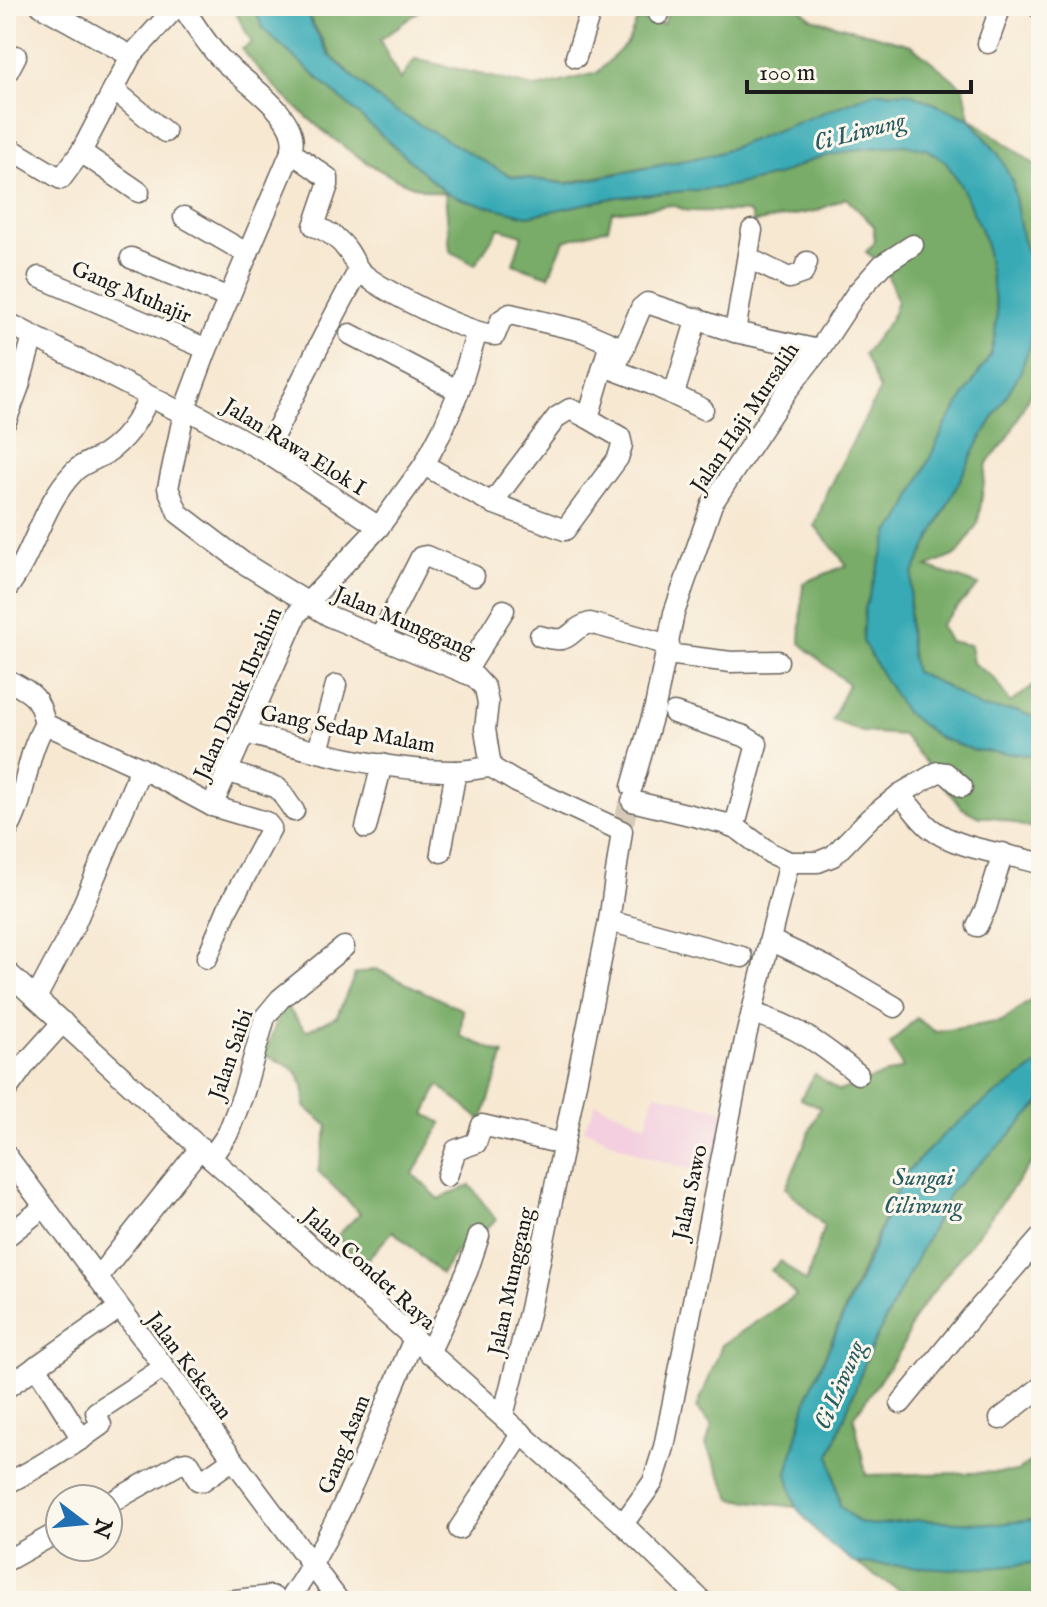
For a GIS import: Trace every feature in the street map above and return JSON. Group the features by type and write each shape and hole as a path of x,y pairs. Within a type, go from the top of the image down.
{"street":[{"path":"41,6 131,56"},
{"path":"6,146 61,179 81,152 131,56 180,6 219,57 283,117 292,133 291,152 328,178 314,226 337,238 347,248 359,270 401,296 477,332 495,335 501,320 510,314 582,331 617,346"},
{"path":"576,57 592,6"},
{"path":"988,43 1001,6"},
{"path":"6,75 16,56"},
{"path":"113,89 165,132"},
{"path":"81,152 139,192"},
{"name":"Jalan Munggang","path":"291,152 207,349 184,411 168,488 169,497 178,513 245,564 306,603 475,677 485,688 488,703 485,729 491,767 516,782 623,827 596,1031 563,1144 530,1309 503,1416"},
{"path":"184,217 248,254"},
{"path":"735,332 752,230"},
{"name":"Jalan Haji Mursalih","path":"789,862 770,853 738,829 632,794 665,710 668,650 674,613 712,504 786,392 872,274 913,245"},
{"path":"131,258 229,298"},
{"path":"748,258 789,278 803,273 807,262"},
{"path":"265,452 297,393 324,331 359,270"},
{"name":"Gang Muhajir","path":"39,277 207,349"},
{"path":"588,418 617,346 644,304 735,332 819,350"},
{"path":"674,394 697,318"},
{"name":"Jalan Rawa Elok I","path":"6,322 149,397 265,452 379,527"},
{"name":"Jalan Datuk Ibrahim","path":"45,724 141,768 212,806 291,626 306,603 379,527 424,465 459,391 477,332"},
{"path":"350,334 459,391"},
{"path":"6,421 33,336"},
{"path":"609,367 703,409"},
{"path":"6,590 27,558 56,497 74,471 119,444 135,425 149,397"},
{"path":"424,465 492,503 565,530 618,458 622,445 620,437 570,409 563,412 492,503"},
{"path":"380,638 421,557 426,556 474,576"},
{"path":"465,673 504,610"},
{"path":"540,636 554,640 567,639 590,623 668,650 731,662 778,661"},
{"path":"6,679 35,696 45,724 35,741 21,801 6,833"},
{"path":"318,751 336,685"},
{"path":"665,710 744,736 757,744 737,818"},
{"name":"Gang Sedap Malam","path":"245,733 382,764 456,771 491,767"},
{"path":"366,828 382,764"},
{"path":"36,998 74,926 141,768"},
{"path":"226,771 278,788 294,811"},
{"path":"441,852 456,771"},
{"path":"789,862 827,860 900,794 938,772 946,773 962,787"},
{"path":"900,794 938,833 956,841 1039,863"},
{"path":"207,958 228,908 271,828 266,822 212,806"},
{"path":"977,926 986,908 1003,853"},
{"name":"Jalan Sawo","path":"623,1524 653,1482 664,1447 687,1320 752,1013 789,862"},
{"path":"609,921 742,957"},
{"path":"770,940 825,966 895,1007"},
{"name":"Jalan Saibi","path":"98,1277 206,1152 228,1133 265,1017 280,999 344,947"},
{"name":"Jalan Condet Raya","path":"6,971 623,1524 700,1600"},
{"path":"752,1013 803,1033 858,1074"},
{"path":"6,1091 63,1022"},
{"path":"447,1176 456,1150 476,1143 482,1125 563,1144"},
{"name":"Jalan Kekeran","path":"6,1155 339,1601"},
{"path":"6,1237 44,1207"},
{"name":"Gang Asam","path":"288,1601 313,1565 358,1477 381,1413 467,1272 479,1236"},
{"path":"901,1403 1041,1237"},
{"path":"6,1388 118,1309"},
{"path":"36,1366 82,1439"},
{"path":"6,1484 55,1458 101,1425 96,1412 163,1368"},
{"path":"1000,1419 1041,1387"},
{"path":"459,1529 522,1433"},
{"path":"124,1495 181,1463 190,1464 198,1480 202,1481 232,1460"},
{"path":"6,1561 44,1540"},
{"path":"227,1601 271,1596 279,1601"}],"shaded area":[{"path":"655,1093 725,1111 712,1176 644,1156 584,1129 596,1103 646,1125"}],"green space":[{"path":"232,6 253,6 264,30 445,192 528,216 617,197 719,188 776,176 813,159 860,149 904,145 926,149 946,162 963,189 985,240 997,312 995,335 991,354 945,426 900,521 890,531 865,609 863,642 905,712 973,750 1041,756 1041,819 1032,829 994,817 979,817 962,808 903,735 862,732 832,720 848,684 800,643 803,583 847,565 815,526 827,491 880,390 864,354 891,319 897,300 884,265 866,252 874,243 874,226 846,198 816,211 752,223 748,212 688,211 672,205 612,212 608,228 564,241 549,276 513,264 522,235 499,228 475,265 450,251 445,193 419,188 391,176 333,139 306,116 242,49 252,43"},
{"path":"303,6 426,6 380,40 400,80 415,59 538,88 597,73 628,42 637,20 663,24 671,6 798,6 811,18 911,45 964,88 970,118 1041,169 1041,372 1007,440 987,463 978,523 958,554 927,567 979,585 940,625 949,641 970,645 973,663 994,678 1010,703 1041,677 1041,720 1017,711 981,708 915,672 911,648 909,610 913,573 980,440 1020,373 1030,344 1035,307 1033,272 1022,237 1012,181 999,155 971,119 909,93 876,92 716,154 566,183 510,176 385,105 332,57"},
{"path":"376,969 463,1010 460,1036 504,1054 482,1121 439,1085 425,1114 442,1123 413,1174 439,1199 470,1185 496,1220 455,1254 441,1274 393,1231 362,1265 337,1236 360,1213 318,1171 328,1126 305,1107 303,1086 296,1072 264,1055 284,1003 306,1031 337,1016 355,974"},
{"path":"1041,993 1041,1063 944,1134 902,1177 809,1393 787,1473 796,1507 732,1499 706,1445 712,1425 697,1408 722,1345 796,1295 771,1270 781,1261 806,1282 824,1226 786,1188 820,1107 800,1099 815,1074 839,1091 903,1068 890,1044 916,1018 936,1032 1002,1021"},
{"path":"1041,1102 1041,1151 914,1317 902,1348 854,1417 866,1475 1017,1472 1041,1453 1041,1519 998,1524 919,1520 873,1525 858,1522 840,1506 830,1455 869,1352 951,1191"},
{"path":"1041,1562 1041,1601 981,1601 966,1593 904,1593 855,1563 971,1567"}],"water":[{"name":"Ci Liwung","path":"253,6 302,6 329,55 385,105 510,176 567,184 716,154 876,92 909,93 970,119 999,155 1012,181 1022,237 1033,272 1035,307 1030,344 1020,373 980,440 913,573 909,610 910,648 915,672 981,708 1017,711 1041,720 1041,756 973,750 938,737 905,712 863,642 865,609 890,531 900,521 945,426 991,354 995,335 997,312 985,240 963,189 946,162 926,149 904,145 860,149 813,159 776,176 719,188 617,197 528,216 467,201 445,192 264,30"},
{"name":"Sungai Ciliwung","path":"1041,1063 1041,1102 951,1191 869,1352 830,1455 840,1506 858,1522 873,1525 919,1520 998,1524 1041,1519 1041,1562 954,1569 855,1563 822,1538 796,1507 787,1473 809,1393 902,1177 944,1134"}],"tunnel":[{"path":"624,823 632,787"}]}
